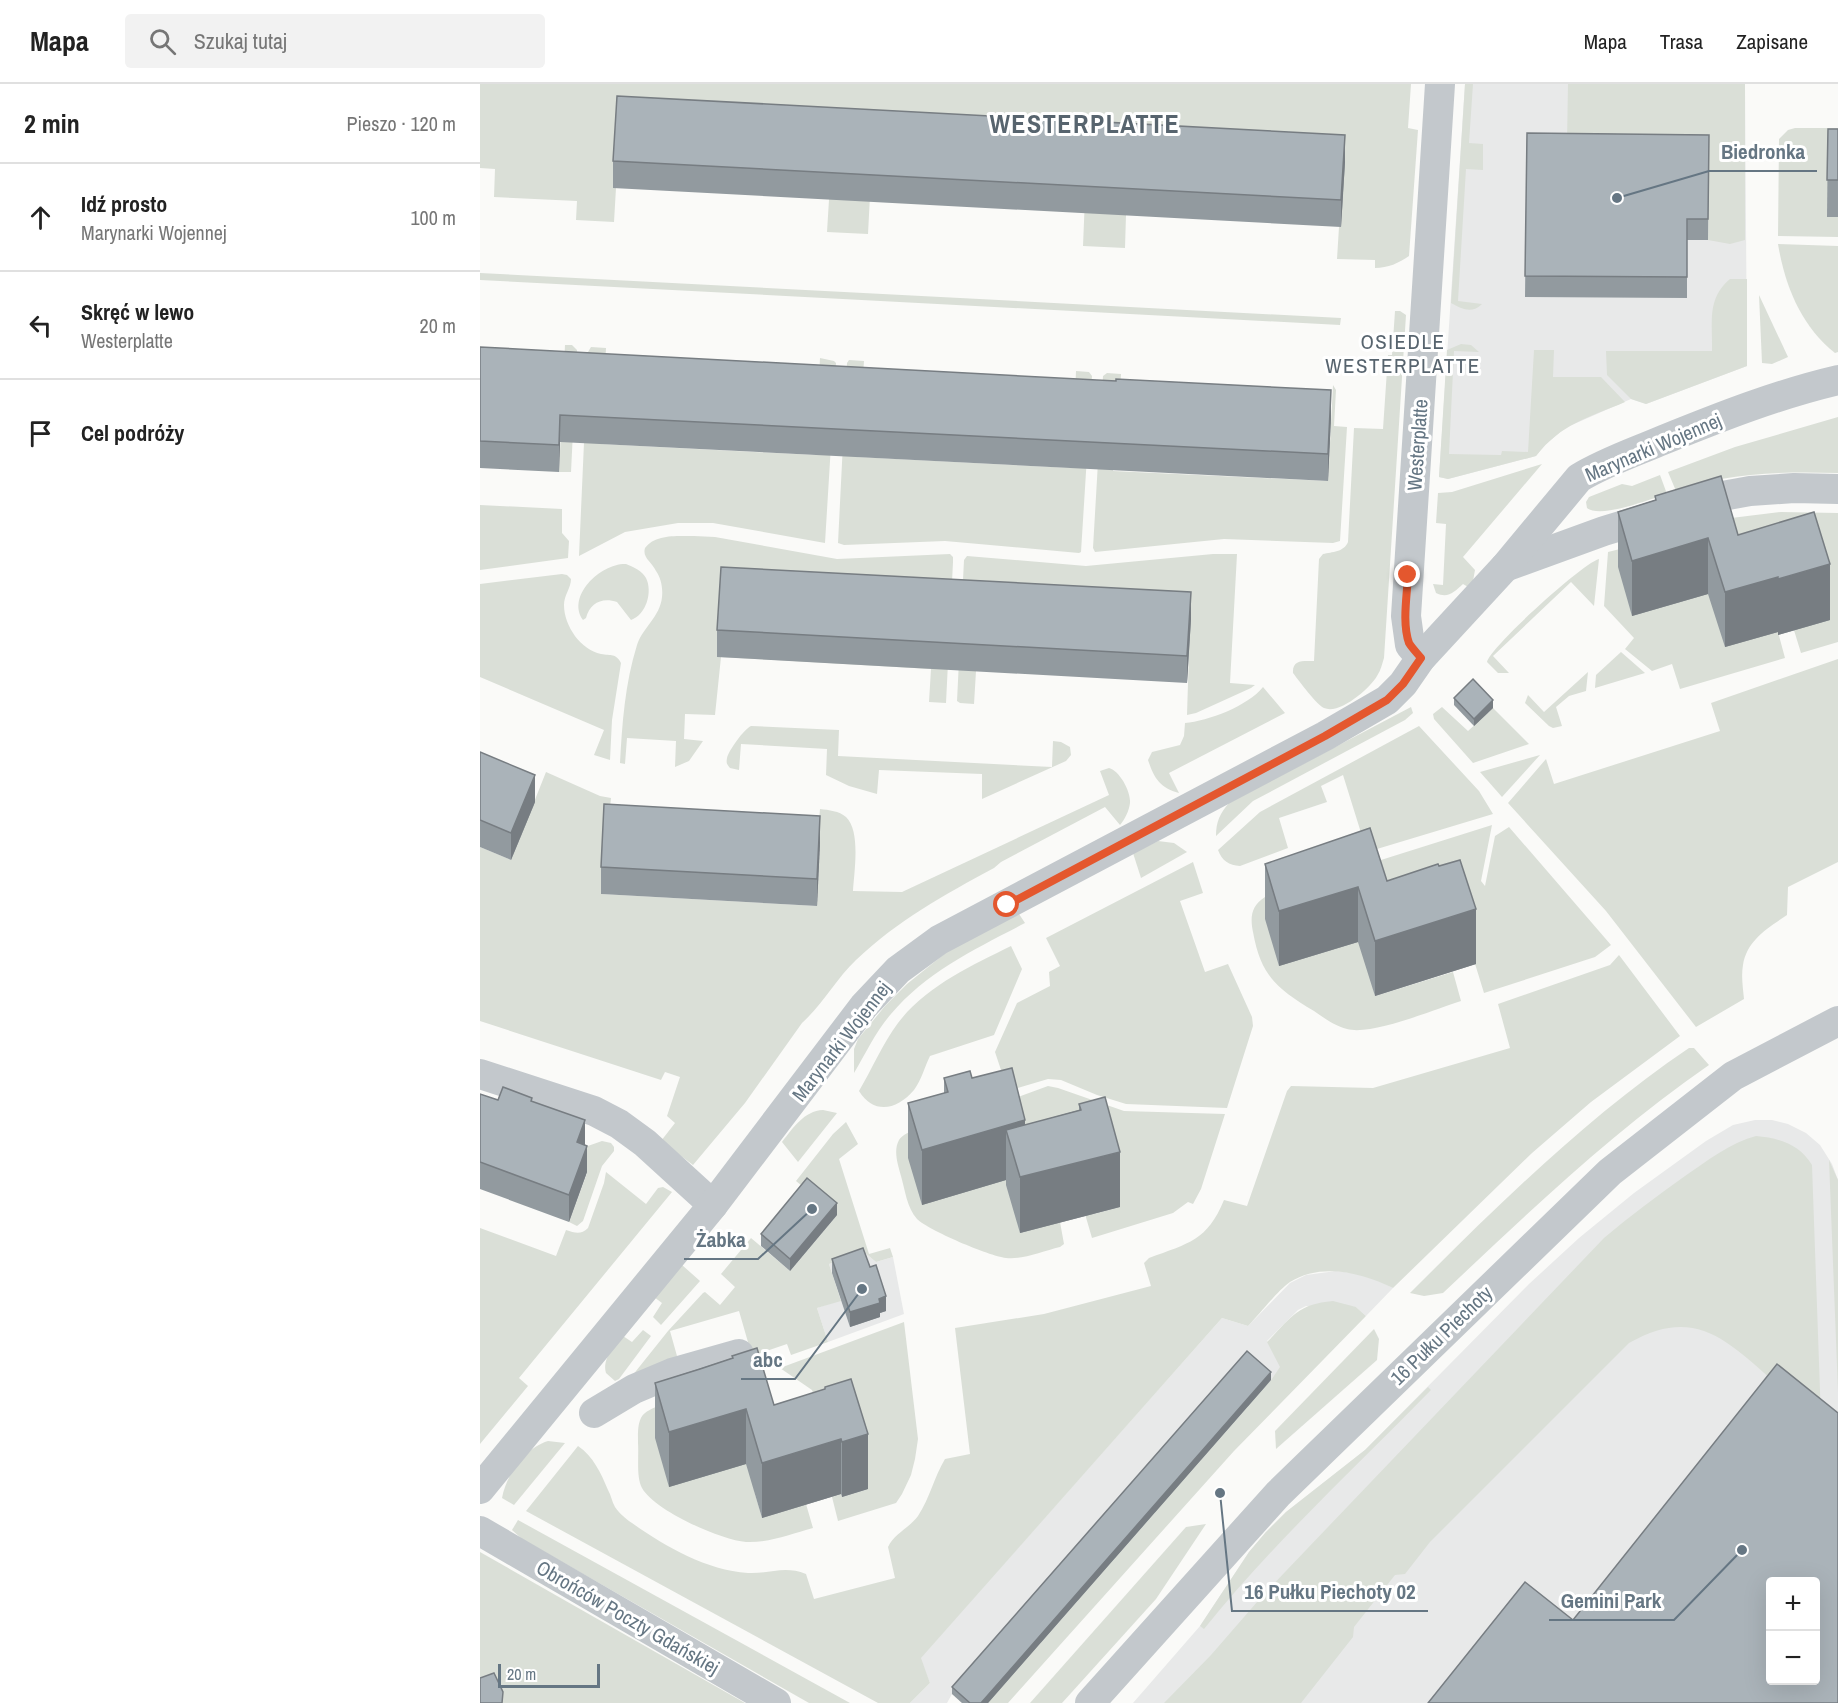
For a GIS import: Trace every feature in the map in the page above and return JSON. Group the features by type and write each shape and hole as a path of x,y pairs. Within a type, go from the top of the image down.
{"street":[{"name":"Westerplatte","path":"1421,658 1410,645 1406,616 1440,84"},
{"name":"Marynarki Wojennej","path":"480,1489 712,1205 864,1006 898,970 939,940 1387,700 1579,478 1596,468 1693,428 1801,389 1838,380"},
{"name":"Marynarki Wojennej","path":"1504,567 1604,531 1717,497 1750,491 1794,488 1838,489"},
{"name":"16 Pułku Piechoty","path":"1090,1703 1278,1494 1610,1172 1733,1076 1838,1021"},
{"path":"480,1074 594,1111 619,1124 645,1143 712,1205"},
{"path":"594,1413 634,1389 672,1373 740,1354"},
{"name":"Obrońców Poczty Gdańskiej","path":"480,1531 776,1703"}],"shaded area":[{"path":"480,84 1411,84 1408,128 1418,130 1409,256 1393,265 1375,268 1375,260 1337,259 1344,162 1126,215 1125,248 1083,246 1087,148 873,138 868,234 827,232 833,135 613,187 616,188 614,222 576,220 577,201 494,197 495,169 480,168"},
{"path":"1465,84 1745,84 1747,366 1646,404 1631,399 1565,428 1536,456 1448,479 1439,477"},
{"path":"1465,84 1473,84 1469,143 1483,144 1483,170 1466,169 1458,301 1482,304 1471,310 1451,303"},
{"path":"1568,84 1745,84 1745,240 1730,244 1708,240 1709,156 1567,142"},
{"path":"1838,128 1838,166 1828,217 1838,217 1838,237 1778,236 1779,139 1788,130"},
{"path":"1778,244 1838,246 1838,352 1835,353 1823,342 1796,304 1785,275"},
{"path":"480,273 1341,318 1340,325 480,280"},
{"path":"1730,279 1747,279 1747,366 1646,404 1631,399 1607,375 1606,351 1712,351 1714,303 1722,287"},
{"path":"1759,295 1788,357 1772,364 1762,363"},
{"path":"1395,311 1406,315 1384,658 1373,681 1354,699 1338,708 1324,708 1293,673 1293,668 1299,662 1314,661 1319,559 1323,554 1341,550 1348,542 1354,428 1383,429 1388,355 1392,355"},
{"path":"1461,344 1471,345 1479,352 1454,351 1449,454 1501,455 1502,451 1528,452 1534,350 1554,350 1553,377 1601,377 1625,402 1587,417 1566,429 1536,456 1448,479 1439,477 1447,350"},
{"path":"565,345 572,345 577,350 571,472 559,472"},
{"path":"591,347 606,348 601,444 815,455 820,358 834,361 836,363 825,543 713,523 678,523 625,532 579,556 588,352"},
{"path":"849,360 864,361 857,457 1072,468 1076,371 1089,372 1092,376 1081,552 945,541 844,545 838,543 847,363"},
{"path":"1107,373 1121,374 1119,406 1116,407 1113,471 1328,481 1333,385 1336,390 1334,426 1347,427 1340,541 1333,543 1224,539 1095,552 1093,548 1103,376"},
{"path":"1838,417 1838,473 1750,475 1715,480 1676,491 1668,472 1735,447"},
{"path":"1542,464 1463,557 1475,570 1473,581 1468,587 1463,584 1447,595 1436,593 1433,584 1443,585 1446,524 1436,523 1438,493 1452,492"},
{"path":"1660,475 1667,494 1614,510 1594,511 1587,508 1586,502 1589,497 1622,484 1632,486"},
{"path":"480,505 562,509 562,533 569,541 568,558 480,570"},
{"path":"1781,512 1838,513 1838,642 1801,653 1793,627 1715,520"},
{"path":"715,537 837,559 950,554 953,562 946,703 929,702 931,669 721,657 715,715 685,714 684,739 703,741 689,761 675,767 676,741 627,738 625,764 620,763 625,704 633,659 637,645 658,610 662,597 660,580 644,551 649,543 660,538"},
{"path":"1644,543 1712,592 1778,632 1785,658 1680,689 1672,664 1652,671 1625,649 1634,638 1604,606 1608,552"},
{"path":"1213,554 1237,554 1230,683 1255,685 1251,688 1187,715 1190,619 976,671 974,704 957,701 964,560 967,556 1086,566"},
{"path":"1599,559 1594,606 1571,582 1493,656 1509,673 1498,673 1487,662 1492,653 1557,589"},
{"path":"626,564 642,573 648,584 647,602 641,613 631,620 617,602 606,600 597,602 590,608 583,620 579,611 579,601 589,583 606,569"},
{"path":"562,574 571,579 564,605 570,629 587,648 601,654 615,656 621,663 612,720 610,760 594,755 604,730 480,677 480,584"},
{"path":"1621,652 1645,673 1595,688 1596,675"},
{"path":"1838,659 1838,862 1788,887 1787,915 1759,936 1745,956 1742,973 1744,999 1696,1027 1606,911 1508,803 1546,759 1554,784 1720,731 1711,703"},
{"path":"1588,672 1586,691 1569,696 1556,707 1562,726 1553,728 1549,726 1525,703 1528,695 1544,712"},
{"path":"1263,687 1285,713 1169,773 1179,793 1162,785 1148,760 1152,752 1180,745 1184,736 1185,723 1205,719 1238,706"},
{"path":"1411,707 1413,713 1405,720 1253,801 1216,836 1219,818 1229,803"},
{"path":"1442,707 1468,731 1493,708 1529,744 1473,763 1434,719 1433,714"},
{"path":"751,726 839,730 838,756 1052,767 1053,741 1070,747 1071,755 1066,761 982,799 982,774 879,770 877,794 849,786 826,775 827,749 741,744 739,770 730,768 727,763 728,754 741,735"},
{"path":"1419,726 1479,791 1493,814 1367,852 1343,775 1321,786 1327,802 1279,818 1288,848 1240,866 1224,860 1218,850 1260,812"},
{"path":"1540,755 1502,797 1480,772"},
{"path":"1109,768 1121,777 1130,798 1128,812 1120,825 1105,807 1001,862 922,909 888,933 842,975 802,1023 745,1103 693,1165 661,1141 675,1123 667,1116 680,1077 665,1072 661,1080 480,1021 480,847 511,860 546,772 600,796 611,798 601,894 817,906 820,843 817,843 820,809 840,813 851,823 856,852 853,891 902,892 1109,795 1100,771"},
{"path":"1492,825 1481,881 1485,886 1495,836 1509,827 1611,945 1595,957 1484,993 1460,915 1327,877"},
{"path":"1158,841 1174,843 1187,852 1141,878 1133,853"},
{"path":"1193,862 1203,893 1180,901 1205,972 1228,964 1252,1017 1253,1026 1227,1108 1126,1104 1061,1080 1048,1079 1008,1091 995,1052 1017,1003 1050,986 1049,972 1060,966 1046,938"},
{"path":"1265,897 1362,941 1375,996 1453,972 1461,1001 1404,1021 1372,1029 1347,1029 1334,1024 1290,996 1266,971 1256,947 1252,921 1254,908"},
{"path":"1019,914 1025,923 953,962 920,985 905,999 871,1042 854,1073 854,1049 858,1039 907,984 948,951"},
{"path":"1011,946 1022,969 994,1035 930,1056 914,1090 900,1102 879,1107 865,1099 859,1091 887,1039 909,1010 950,978"},
{"path":"1619,955 1680,1036 1591,1102 1532,1153 1393,1288 1355,1274 1315,1272 1302,1276 1285,1286 1248,1326 1222,1318 921,1658 930,1683 910,1703 878,1703 526,1511 578,1446 596,1465 615,1507 623,1516 659,1541 687,1556 732,1571 756,1573 798,1571 806,1574 814,1599 895,1578 888,1547 891,1542 918,1516 945,1459 970,1454 955,1328 1044,1314 1151,1286 1144,1263 1149,1258 1195,1239 1211,1224 1224,1200 1247,1206 1287,1091 1291,1086 1373,1088 1510,1048 1498,1004 1610,965"},
{"path":"1689,1048 1694,1048 1709,1065 1605,1145 1443,1293 1424,1296 1410,1293 1510,1195 1579,1133 1651,1075"},
{"path":"1048,1086 1124,1111 1225,1114 1201,1189 1193,1204 1188,1202 1173,1213 1092,1238 1085,1214 1120,1207 971,1114"},
{"path":"823,1110 837,1113 798,1162 782,1142 810,1113"},
{"path":"945,1120 1008,1180 1060,1222 1064,1244 1026,1256 1006,1258 959,1242 917,1219 905,1193 897,1158 897,1144 907,1133"},
{"path":"1755,1120 1772,1120 1788,1124 1806,1133 1820,1145 1832,1164 1838,1180 1838,1703 1133,1703 1200,1626 1249,1552 1286,1512 1365,1450 1529,1284 1579,1238 1634,1193 1706,1141 1733,1125"},
{"path":"846,1122 858,1144 839,1159 869,1254 890,1248 893,1257 876,1262 864,1252 829,1264 841,1301 817,1308 828,1342 791,1355 787,1344 752,1356 739,1311 670,1331 677,1356 656,1370 632,1376 668,1331 703,1293 705,1292 720,1305 735,1287 721,1274 751,1238 790,1271 837,1215 796,1181 833,1134"},
{"path":"1756,1136 1788,1144 1802,1152 1812,1165 1821,1419 1722,1340 1689,1327 1651,1332 1629,1343 1430,1542 1405,1574 1395,1575 1354,1627 1353,1637 1301,1703 1164,1703 1211,1655 1264,1594 1604,1238 1710,1159 1737,1143"},
{"path":"602,1141 611,1143 614,1151 602,1166 583,1221 577,1226 569,1222 587,1173 585,1147"},
{"path":"1829,1160 1838,1180 1838,1392"},
{"path":"606,1172 646,1204 658,1188 663,1187 672,1192 519,1378 528,1386 480,1444 480,1228 556,1256 566,1230 578,1233 588,1228"},
{"path":"864,1252 876,1262 893,1257 904,1314 828,1342 817,1308 841,1300 829,1264"},
{"path":"682,1265 700,1281 661,1325 653,1317 662,1303 654,1297"},
{"path":"1336,1271 1376,1279 1393,1288 1366,1316 1356,1307 1306,1306 1298,1310 1267,1341 1281,1367 1271,1380 988,1703 962,1703 952,1694 947,1703 910,1703 930,1683 920,1658 1222,1318 1248,1326 1290,1283 1306,1275"},
{"path":"1333,1301 1356,1307 1366,1316 1234,1451 1008,1703 988,1703 1271,1380 1280,1367 1267,1342 1289,1319 1303,1309 1311,1305"},
{"path":"904,1322 918,1439 911,1475 896,1503 838,1521 832,1497 841,1494 842,1497 868,1489 828,1441 812,1390 780,1368"},
{"path":"1374,1329 1379,1339 1377,1360 1276,1449 1275,1431"},
{"path":"643,1330 651,1336 619,1379 615,1381 606,1373 605,1368 610,1353 623,1336 632,1342"},
{"path":"1428,1387 1431,1390 1286,1536 1204,1629 1200,1626 1249,1552 1266,1532 1286,1512 1365,1450"},
{"path":"692,1395 750,1463 762,1518 806,1504 813,1528 763,1541 735,1540 674,1515 649,1497 642,1488 639,1478 638,1427 642,1416 655,1408"},
{"path":"548,1441 565,1443 514,1505 502,1498 512,1472 524,1456"},
{"path":"518,1520 850,1703 809,1703 522,1539 512,1530"},
{"path":"1206,1524 1156,1599 1062,1703 1030,1703 1186,1527"},
{"path":"480,1552 745,1703 487,1703 480,1682"}],"building":[{"path":"617,96 1345,135 1341,200 613,161"},
{"path":"1828,129 1838,129 1838,180 1827,180"},
{"path":"1527,133 1709,135 1708,219 1687,219 1687,277 1525,276"},
{"path":"480,347 1116,381 1116,379 1331,390 1328,454 560,415 559,445 480,441"},
{"path":"1721,476 1738,535 1814,512 1830,564 1725,592 1708,538 1632,561 1618,512 1656,500 1655,496"},
{"path":"721,567 1191,592 1187,656 717,630"},
{"path":"1473,679 1493,700 1474,719 1454,698"},
{"path":"480,752 535,775 511,833 480,820"},
{"path":"604,804 820,816 817,879 601,867"},
{"path":"1370,828 1387,881 1438,864 1439,866 1460,860 1476,909 1375,941 1358,887 1279,911 1265,864"},
{"path":"1012,1068 1025,1120 922,1150 908,1103 948,1092 944,1078 970,1071 972,1078"},
{"path":"503,1087 532,1098 531,1101 585,1120 577,1142 587,1146 569,1195 480,1162 480,1094 498,1100"},
{"path":"1105,1097 1120,1152 1020,1177 1006,1130 1081,1110 1079,1104"},
{"path":"807,1178 837,1203 790,1259 761,1234"},
{"path":"863,1248 870,1267 876,1265 886,1296 879,1299 880,1303 850,1312 832,1259"},
{"path":"757,1348 774,1405 851,1379 868,1434 842,1442 841,1439 762,1463 746,1409 669,1432 655,1383"},
{"path":"1247,1351 1271,1372 981,1703 970,1703 952,1687"},
{"path":"1777,1364 1838,1413 1838,1703 1428,1703 1525,1582 1573,1620"},
{"path":"494,1673 503,1692 502,1703 480,1703 480,1678"}],"place":[{"name":"Biedronka","path":"1617,198"},
{"name":"Żabka","path":"812,1209"},
{"name":"abc","path":"862,1289"},
{"name":"16 Pułku Piechoty 02","path":"1220,1493"},
{"name":"Gemini Park","path":"1742,1550"}],"district":[{"name":"WESTERPLATTE","path":"1085,123"},
{"name":"OSIEDLE WESTERPLATTE","path":"1403,353"}],"route":[{"path":"1007,905 1325,736 1387,700 1403,684 1421,658 1410,645 1407,635 1408,575"}]}
